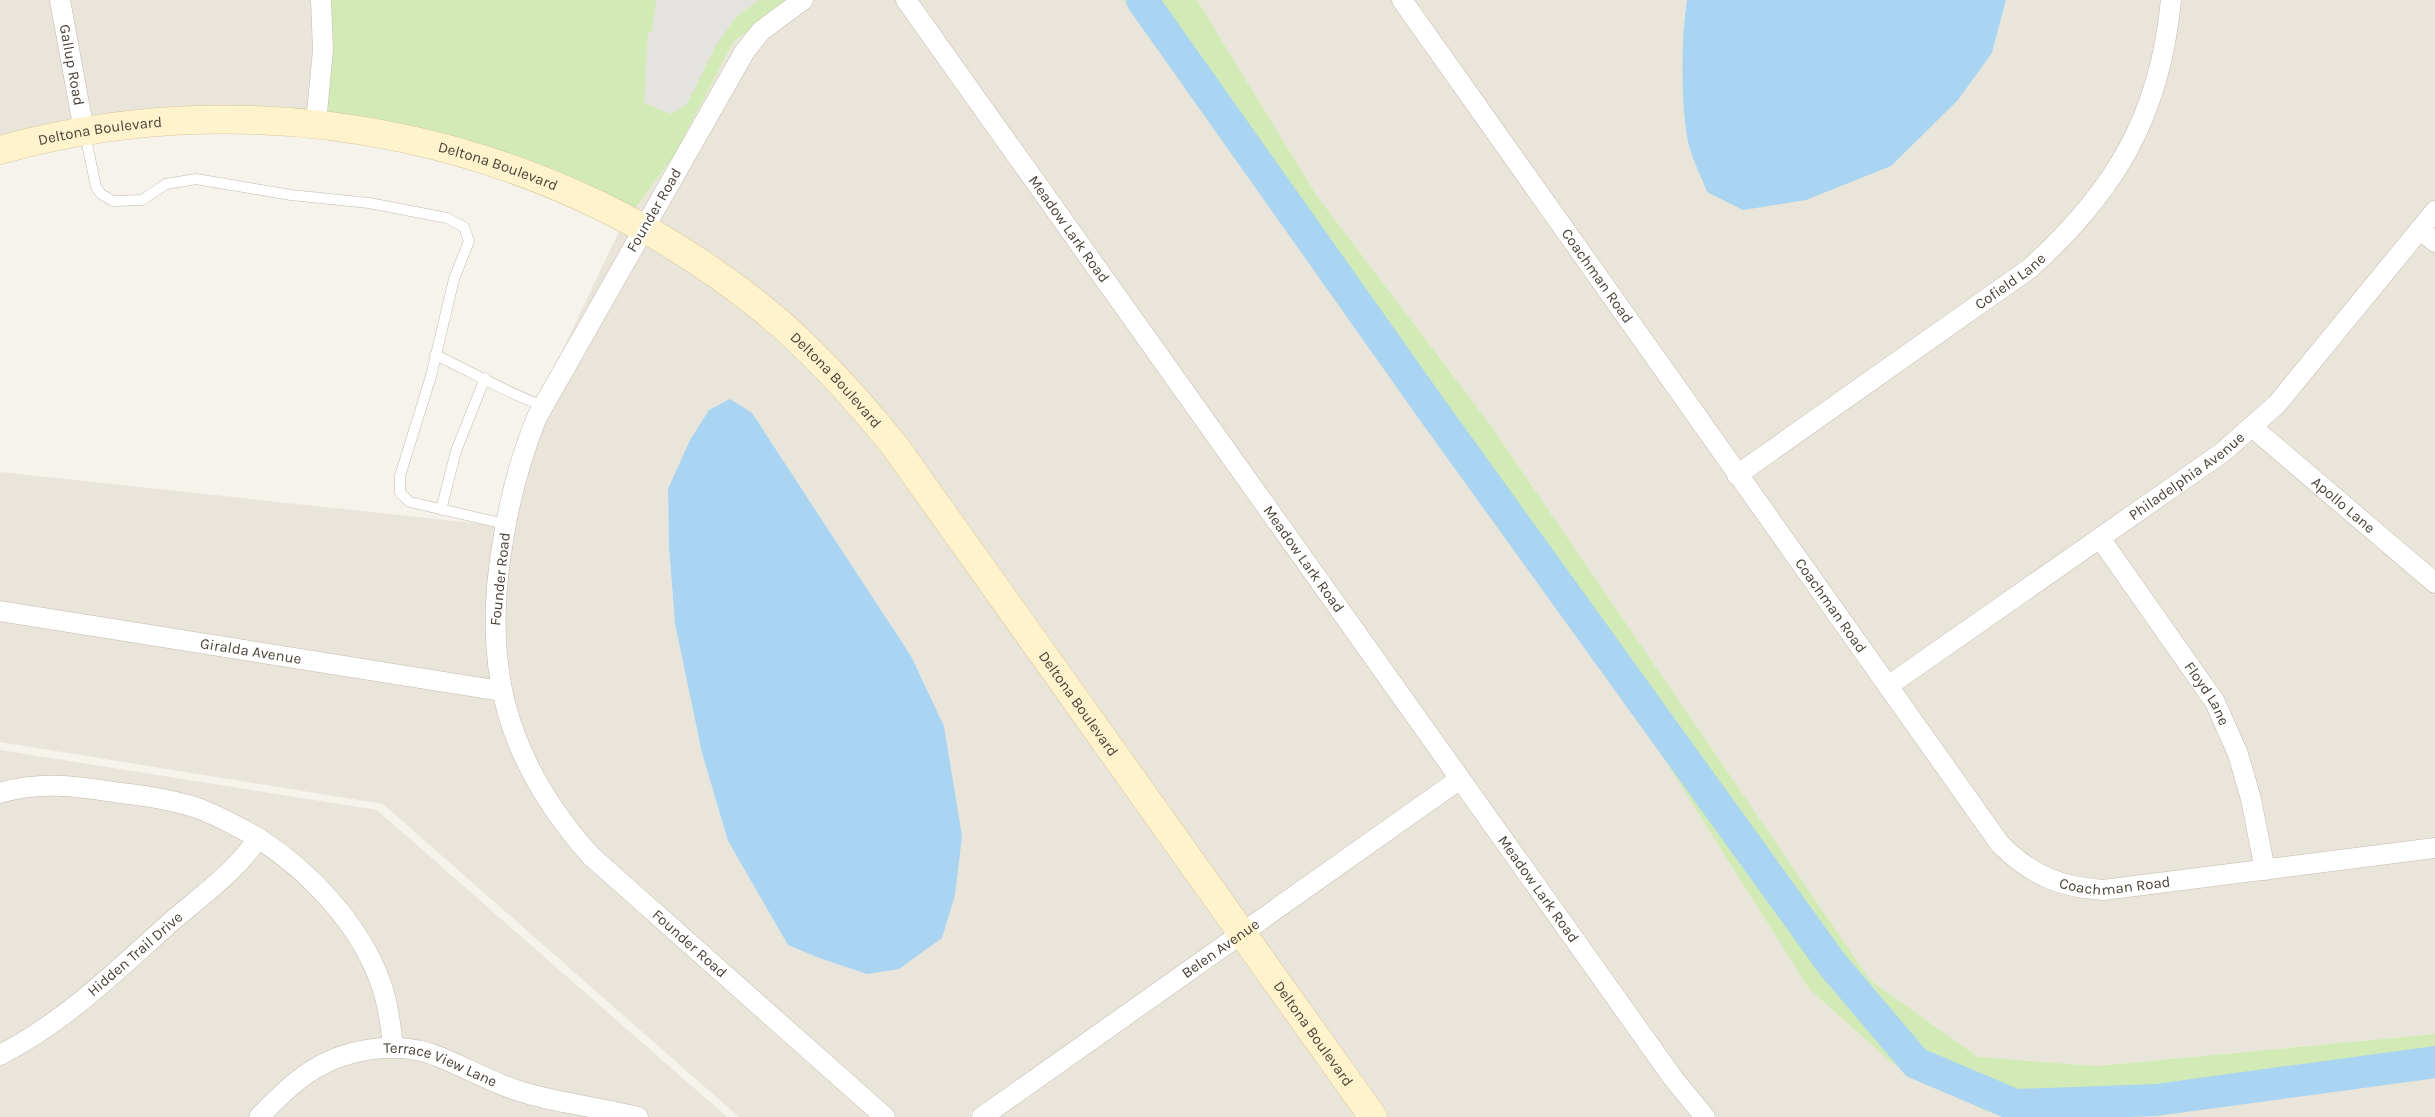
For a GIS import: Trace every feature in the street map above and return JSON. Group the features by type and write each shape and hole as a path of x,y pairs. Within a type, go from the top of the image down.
{"main road":[{"name":"Deltona Boulevard","path":"0,150 84,131 127,125 200,119 260,119 316,123 418,141 476,156 539,178 600,204 644,227 719,275 770,315 815,355 856,399 894,445 1373,1117"}],"street":[{"name":"Gallup Road","path":"60,0 84,131"},
{"path":"316,123 323,50 321,0"},
{"name":"Founder Road","path":"803,0 761,32 745,51 543,406 522,454 511,492 494,606 495,646 501,691 512,730 528,767 545,797 568,830 591,856 885,1117"},
{"name":"Meadow Lark Road","path":"906,0 1673,1078 1705,1117"},
{"name":"Coachman Road","path":"1402,0 2000,844 2016,860 2036,873 2065,885 2103,890 2435,848"},
{"name":"Cofield Lane","path":"1737,475 2030,269 2062,240 2112,178 2130,146 2148,106 2159,71 2168,32 2171,0"},
{"name":"Philadelphia Avenue","path":"1888,686 2223,452 2252,427 2277,404 2435,211"},
{"path":"2420,230 2435,242"},
{"name":"Apollo Lane","path":"2252,427 2435,583"},
{"name":"Floyd Lane","path":"2100,538 2215,702 2238,754 2251,799 2265,870"},
{"name":"Giralda Avenue","path":"0,611 501,691"},
{"name":"Belen Avenue","path":"982,1117 1460,780"},
{"path":"0,793 39,785 66,785 156,798 197,808 223,818 258,838 301,870 330,898 370,957 381,982 389,1014 393,1048"},
{"name":"Hidden Trail Drive","path":"0,1054 48,1025 86,997 234,868 258,838"},
{"name":"Terrace View Lane","path":"259,1117 300,1078 323,1064 344,1055 368,1050 393,1048 416,1050 440,1057 489,1080 530,1094 638,1117"}],"lane":[{"path":"84,131 96,187 101,194 113,201 142,200 166,184 196,179 291,195 369,203 447,218 464,227 469,241 454,279 435,354 400,476 400,493 410,502 505,524"},
{"path":"435,354 485,378 512,394 543,406"},
{"path":"441,510 456,451 485,378"}],"shaded area":[{"path":"0,0 313,0 314,112 0,140"},
{"path":"656,0 760,0 737,16 716,45 687,104 671,114 644,103 648,32 652,32"},
{"path":"795,0 1123,0 1559,592 1809,989 1892,1063 1987,1112 2168,1103 2435,1075 2435,1117 1385,1117 903,440 633,211 674,156 734,41"},
{"path":"1197,0 1687,0 1684,18 1684,111 1958,100 1992,53 2006,0 2435,0 2435,1034 2096,1066 1978,1057 1870,980 1489,423 1317,196"},
{"path":"621,227 712,282 807,361 885,450 1360,1117 739,1117 383,804 0,742 0,472 501,526 535,408","holes":["752,413 911,656 944,726 788,945 728,841 702,753 675,624 669,547 668,489"]},
{"path":"0,750 377,810 727,1117 0,1117"}],"green space":[{"path":"313,0 795,0 734,41 674,156 633,211 319,114"},
{"path":"1123,0 1197,0 1317,196 1489,423 1870,980 1978,1057 2096,1066 2435,1034 2435,1075 2168,1103 1987,1112 1892,1063 1809,989 1559,592"}],"water":[{"path":"1687,0 2006,0 1992,53 1958,100 1891,166 1806,200 1743,210 1707,192 1690,149 1684,116 1682,75"},
{"path":"730,399 752,413 911,656 944,726 962,836 955,895 942,938 899,969 867,974 788,945 728,841 702,753 675,624 669,547 668,489 690,440 709,410"}],"waterway":[{"path":"1142,0 1433,411 1832,964 1916,1063 2015,1105 2156,1100 2435,1062"}]}
